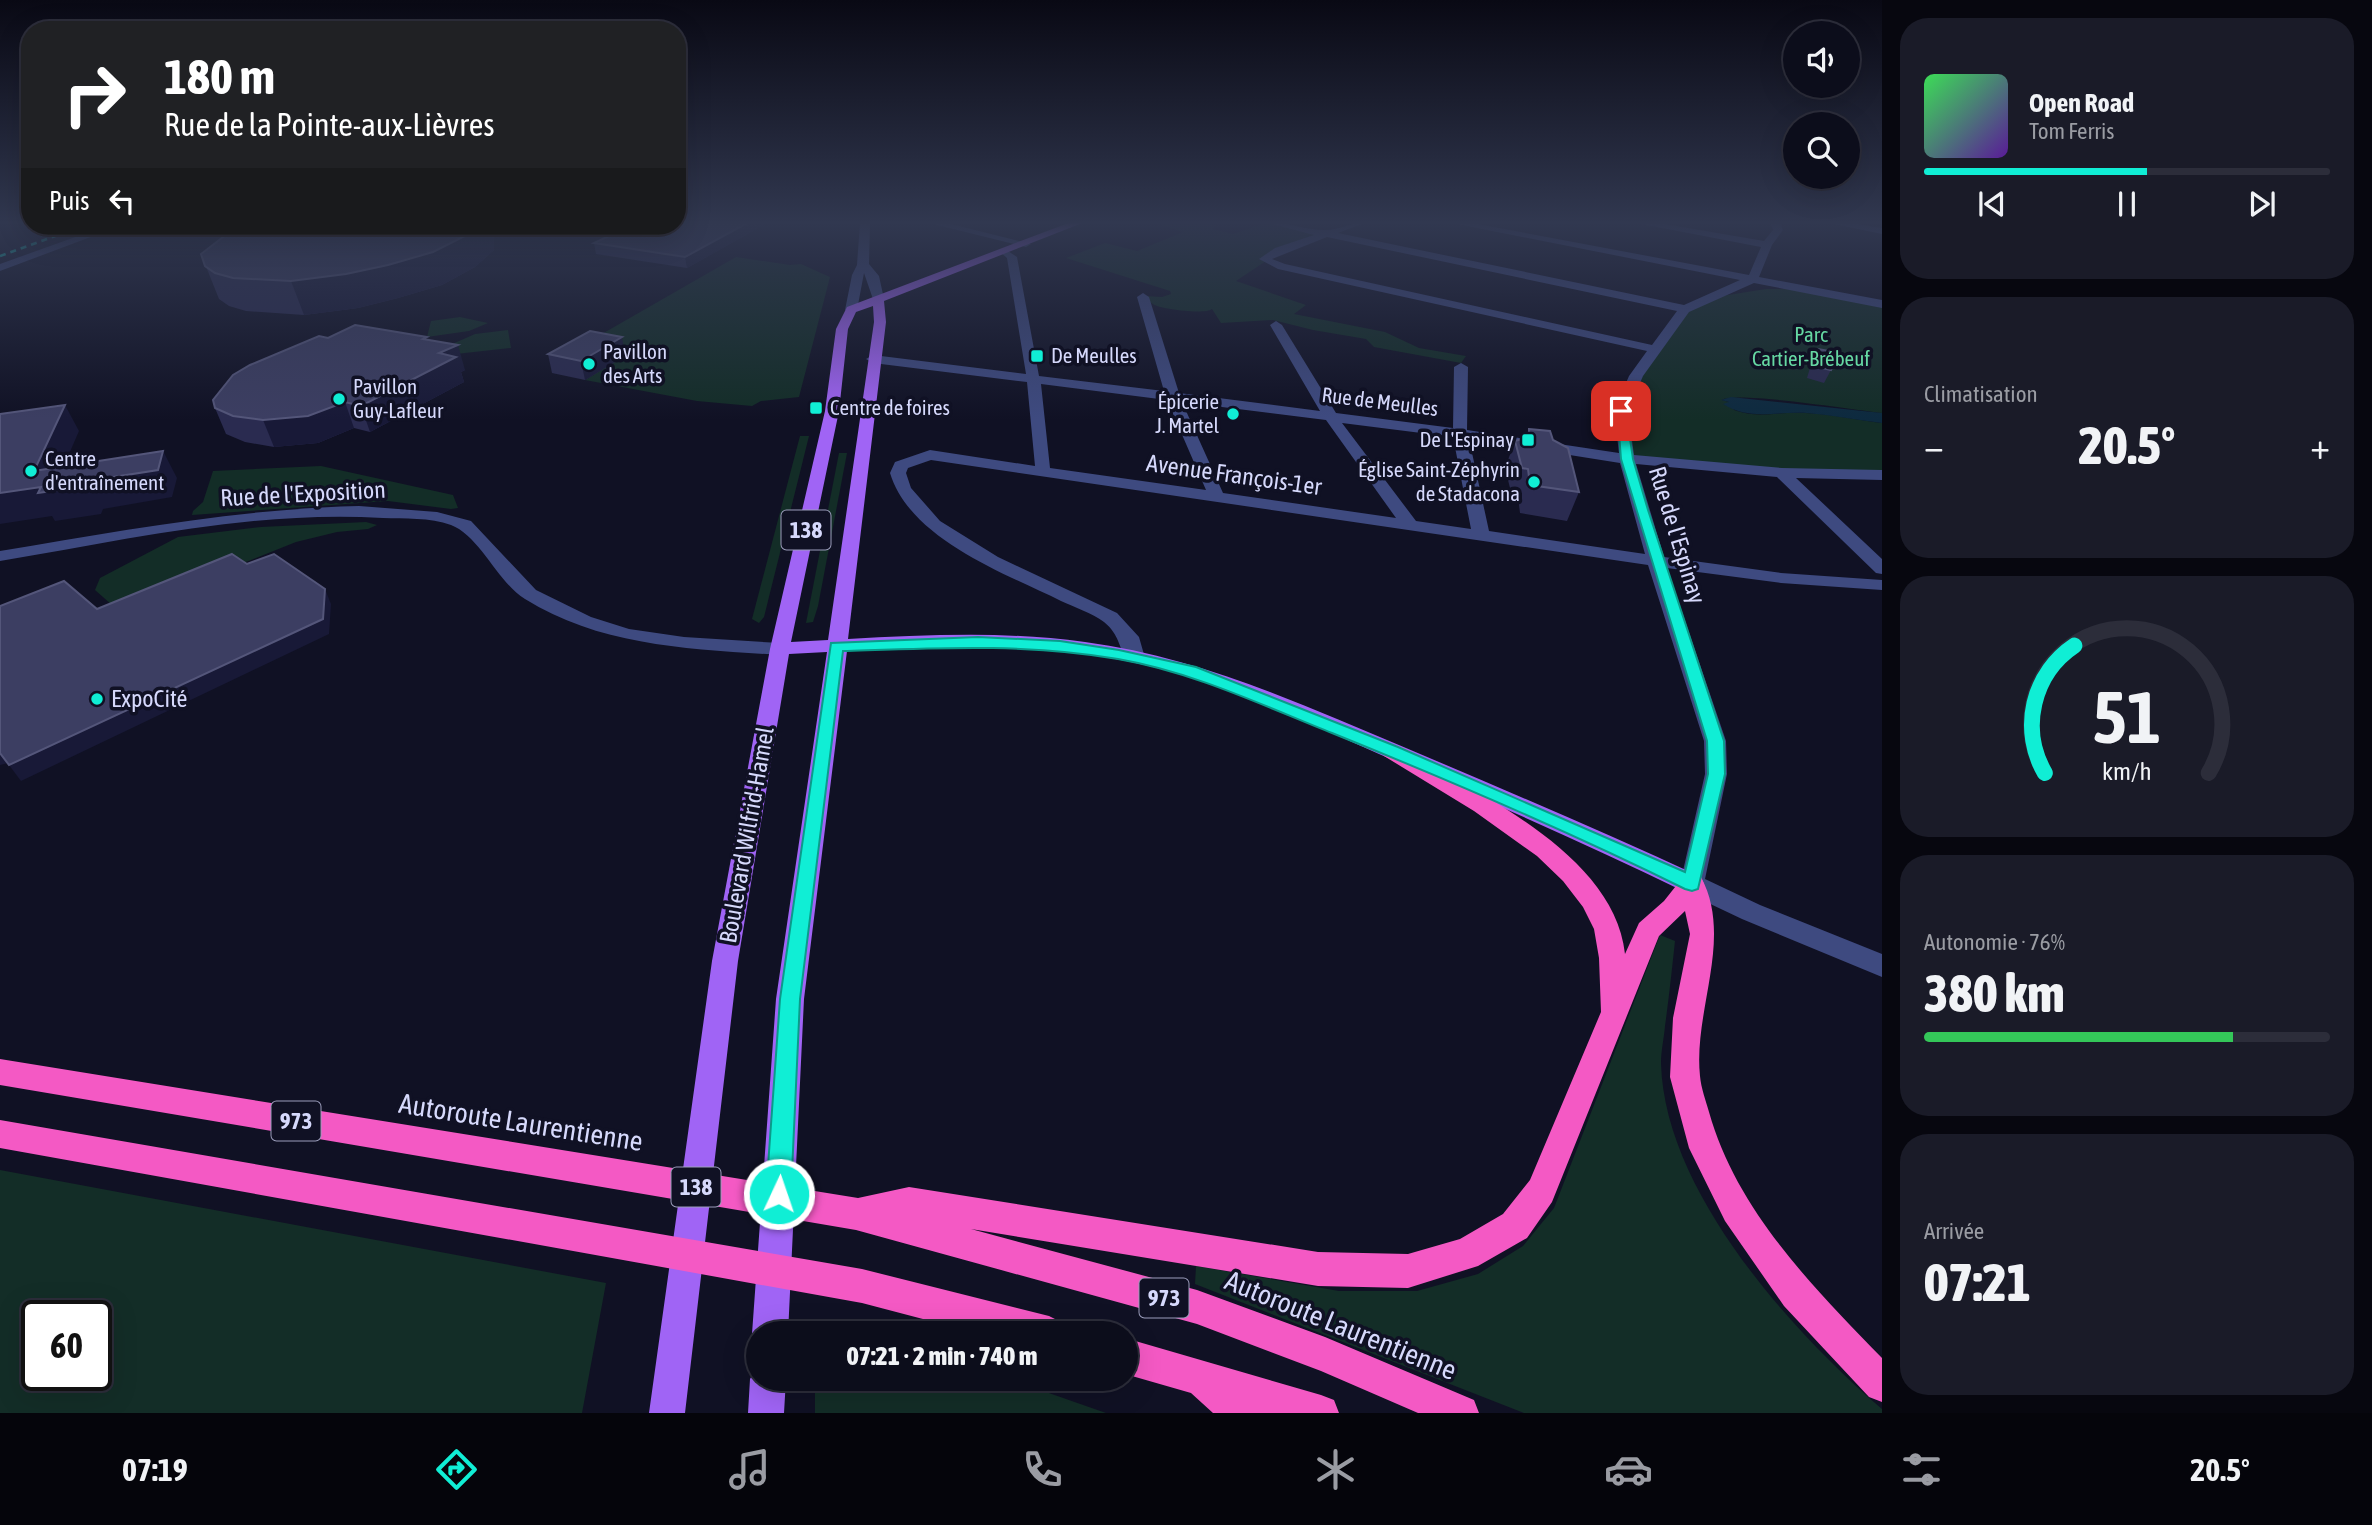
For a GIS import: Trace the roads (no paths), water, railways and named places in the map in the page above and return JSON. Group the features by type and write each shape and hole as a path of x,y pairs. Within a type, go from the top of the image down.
{"highway":[{"path":"1392,751 1514,827 1562,864 1582,886 1596,906 1607,931 1613,1014"},
{"path":"856,1214 909,1203 1318,1269 1408,1271 1466,1254 1515,1226 1541,1191 1648,930 1673,908 1692,884"},
{"path":"1692,884 1703,934 1687,1018 1685,1077 1704,1148 1736,1210 1796,1294 1882,1384"},
{"name":"Autoroute Laurentienne","path":"0,1072 856,1214 1197,1307 1325,1355 1461,1413"},
{"path":"0,1134 862,1286 998,1321"},
{"path":"1138,1360 1321,1413"},
{"path":"1198,1377 1242,1413"}],"main road":[{"path":"851,310 908,288"},
{"name":"Boulevard Wilfrid-Hamel","path":"771,1321 790,999 869,411 873,359 880,321 878,299"},
{"name":"Boulevard Wilfrid-Hamel","path":"667,1413 725,961 780,649 832,411 842,329 851,310"},
{"path":"780,649 978,642 1073,647 1191,670 1392,751 1637,857 1692,884"},
{"path":"766,1413 767,1391"}],"street":[{"name":"Boulevard Wilfrid-Hamel","path":"851,310 855,288"},
{"name":"Boulevard Wilfrid-Hamel","path":"876,288 878,299"},
{"path":"1017,288 1033,378 1043,471"},
{"path":"1377,288 1654,349"},
{"path":"1583,288 1685,309"},
{"name":"Rue de l'Espinay","path":"1692,884 1716,774 1716,741 1656,561 1627,459 1621,411 1631,385 1654,349 1685,309 1733,288"},
{"path":"1799,288 1882,304"},
{"path":"1143,297 1173,398 1217,498"},
{"path":"1276,325 1332,419 1410,525"},
{"name":"Rue de Meulles","path":"873,359 1332,419 1460,433 1627,459 1782,473 1882,475"},
{"path":"1461,367 1460,433 1482,535"},
{"name":"Avenue François-1er","path":"1135,658 1129,637 1110,617 992,561 934,525 903,489 898,473 901,465 909,460 930,455 1656,561 1781,578 1882,585"},
{"path":"1782,473 1882,569"},
{"name":"Rue de l'Exposition","path":"0,556 216,522 285,515 369,510 431,516 452,519 465,525 528,594 584,621 626,634 684,643 780,649"},
{"path":"1692,884 1751,912 1882,966"}],"water":[{"path":"1731,397 1882,413 1882,423 1807,413 1753,414 1723,404 1729,402 1721,400"}],"place":[{"name":"De Meulles","path":"1037,356"},
{"name":"Pavillon des Arts","path":"589,364"},
{"name":"Pavillon Guy-Lafleur","path":"339,399"},
{"name":"Centre de foires","path":"816,408"},
{"name":"Épicerie J. Martel","path":"1233,414"},
{"name":"De L'Espinay","path":"1528,440"},
{"name":"Centre d'entraînement","path":"31,471"},
{"name":"Église Saint-Zéphyrin de Stadacona","path":"1534,482"},
{"name":"ExpoCité","path":"97,699"}],"park label":[{"name":"Parc Cartier-Brébeuf","path":"1811,347"}]}
